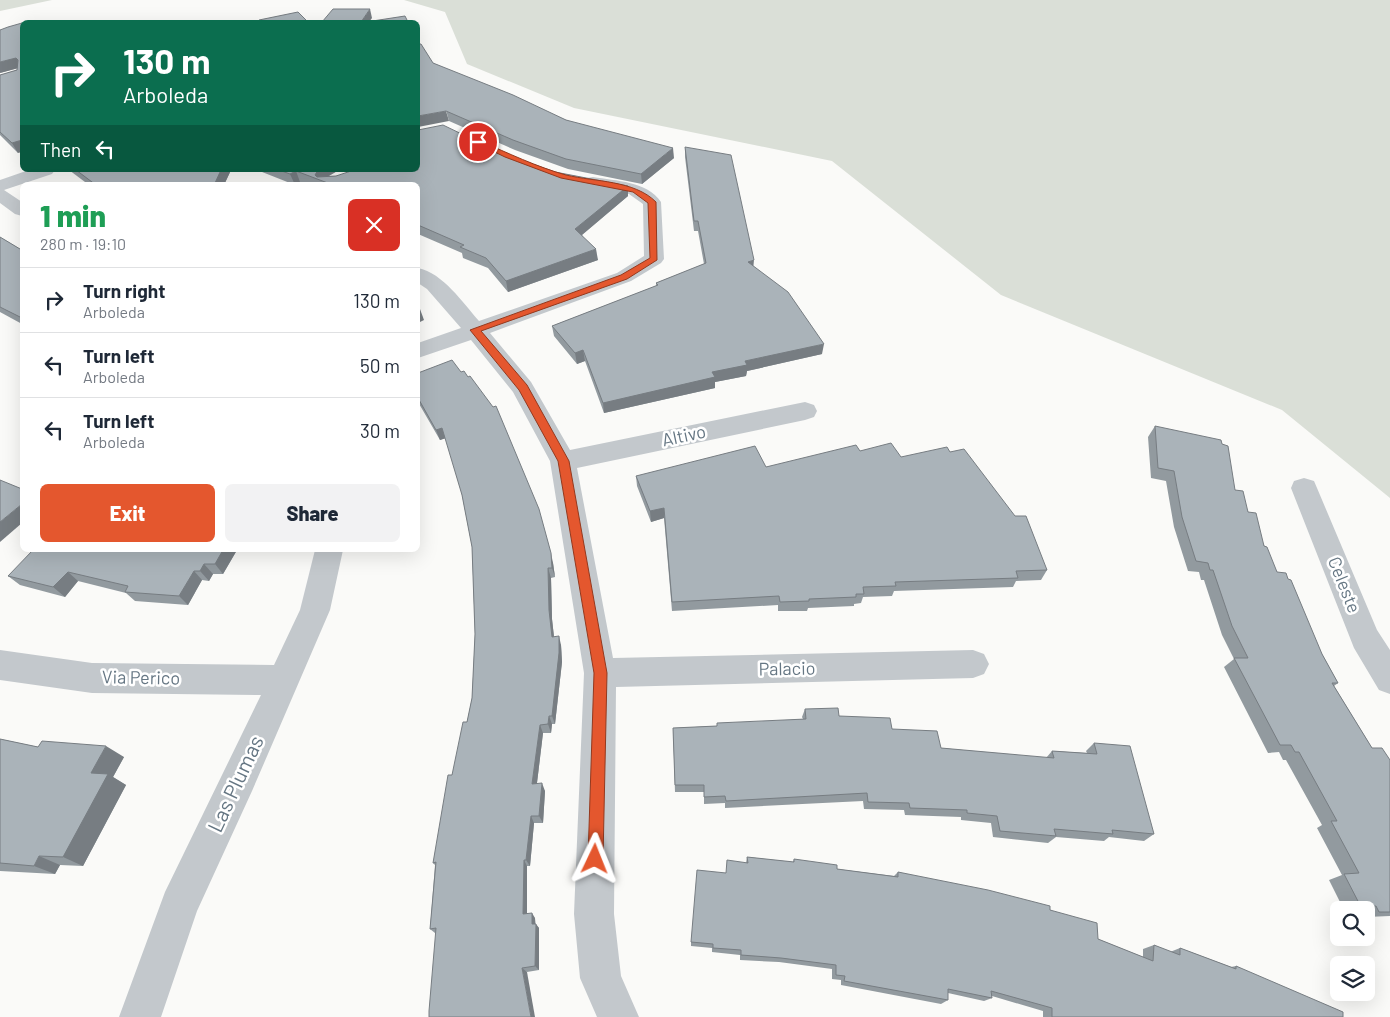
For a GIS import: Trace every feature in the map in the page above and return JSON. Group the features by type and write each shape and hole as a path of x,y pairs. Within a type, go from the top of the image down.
{"street":[{"path":"0,186 40,172"},
{"path":"420,351 624,277 654,259 652,202 635,190 572,178"},
{"path":"0,195 20,209"},
{"path":"420,276 434,286 475,330 523,388 563,461 600,673 594,914 601,978 618,1017"},
{"name":"Altivo","path":"563,461 805,411"},
{"name":"Celeste","path":"1304,488 1365,638 1390,679"},
{"name":"Las Plumas","path":"140,1017 179,906 240,779 315,610 329,552"},
{"name":"Palacio","path":"600,673 973,664"},
{"name":"Via Perico","path":"0,665 92,678 283,680"}],"shaded area":[{"path":"0,0 52,0 0,11"},
{"path":"404,0 1390,0 1390,498 1282,410 1001,295 832,161 574,108 467,64 445,12"}],"building":[{"path":"333,9 370,9 362,20 324,20"},
{"path":"298,12 306,20 259,20"},
{"path":"405,16 407,20 379,20"},
{"path":"20,24 20,141 12,143 0,132 0,75 17,70 18,60 16,58 0,62 0,30"},
{"path":"420,44 433,63 513,95 566,120 673,148 641,174 566,159 513,140 446,111 420,116"},
{"path":"443,125 499,152 555,172 628,186 575,229 596,249 506,281 486,258 460,247 464,245 420,226 420,182 325,182 299,172 317,172 315,175 317,177 336,176 348,172 420,172 420,130"},
{"path":"685,147 731,155 754,260 748,262 788,292 824,344 745,361 747,365 712,372 715,377 603,403 583,350 575,353 552,326 658,285 656,283 706,263 698,221 694,221"},
{"path":"79,172 220,172 215,182 92,182"},
{"path":"0,237 20,249 20,317 0,307"},
{"path":"452,360 461,372 464,371 468,377 470,376 493,407 496,406 539,509 551,553 552,568 548,568 549,610 552,637 559,636 559,653 552,716 549,716 548,724 540,725 532,784 542,783 539,816 531,816 526,860 524,860 523,914 532,913 532,924 536,924 535,966 522,968 531,1017 429,1017 436,928 430,929 436,862 433,863 448,775 452,775 463,722 467,722 472,698 475,634 472,547 462,495 442,428 436,430 420,402 420,372"},
{"path":"1155,426 1221,440 1222,444 1228,446 1235,490 1243,491 1248,512 1256,513 1264,546 1267,547 1277,572 1286,573 1288,579 1291,580 1322,654 1338,683 1332,683 1372,748 1382,748 1390,760 1390,912 1379,912 1375,906 1375,901 1358,901 1344,874 1359,873 1331,821 1337,821 1299,752 1295,752 1291,745 1280,745 1234,658 1248,658 1232,626 1213,570 1210,570 1208,563 1196,561 1182,517 1174,471 1158,468"},
{"path":"891,443 901,457 947,447 950,452 964,449 1015,516 1026,516 1047,570 1016,571 1018,578 895,582 896,586 863,587 864,594 856,594 856,597 780,602 779,596 672,602 664,508 650,511 636,476 755,446 766,467 856,445 860,451"},
{"path":"0,480 20,488 20,506 0,522"},
{"path":"31,552 222,552 215,564 204,564 200,571 194,571 179,596 125,592 128,586 68,572 53,587 8,576"},
{"path":"838,708 839,716 890,718 892,729 937,731 941,748 1054,758 1052,751 1097,754 1094,743 1130,746 1154,834 1112,830 1113,834 1054,829 1056,836 1000,831 997,816 967,813 967,810 910,808 909,803 868,802 867,793 726,801 725,796 704,797 704,785 675,785 673,728 717,726 717,723 806,719 805,709"},
{"path":"0,739 38,747 42,741 106,746 91,773 108,774 63,857 39,856 34,866 0,863"},
{"path":"747,857 794,862 794,859 837,865 837,869 898,877 898,872 988,890 1050,906 1050,910 1097,923 1098,939 1153,961 1154,945 1180,955 1180,948 1236,969 1236,966 1343,1012 1343,1017 1052,1017 1052,1008 991,991 992,998 948,989 948,1000 844,981 845,976 836,975 836,965 741,955 741,950 713,948 713,944 691,942 697,870 726,873 727,860 748,863"}],"route":[{"path":"478,142 508,156 563,176 635,190 652,202 654,259 624,277 475,330 523,388 563,461 600,673 595,859"}]}
